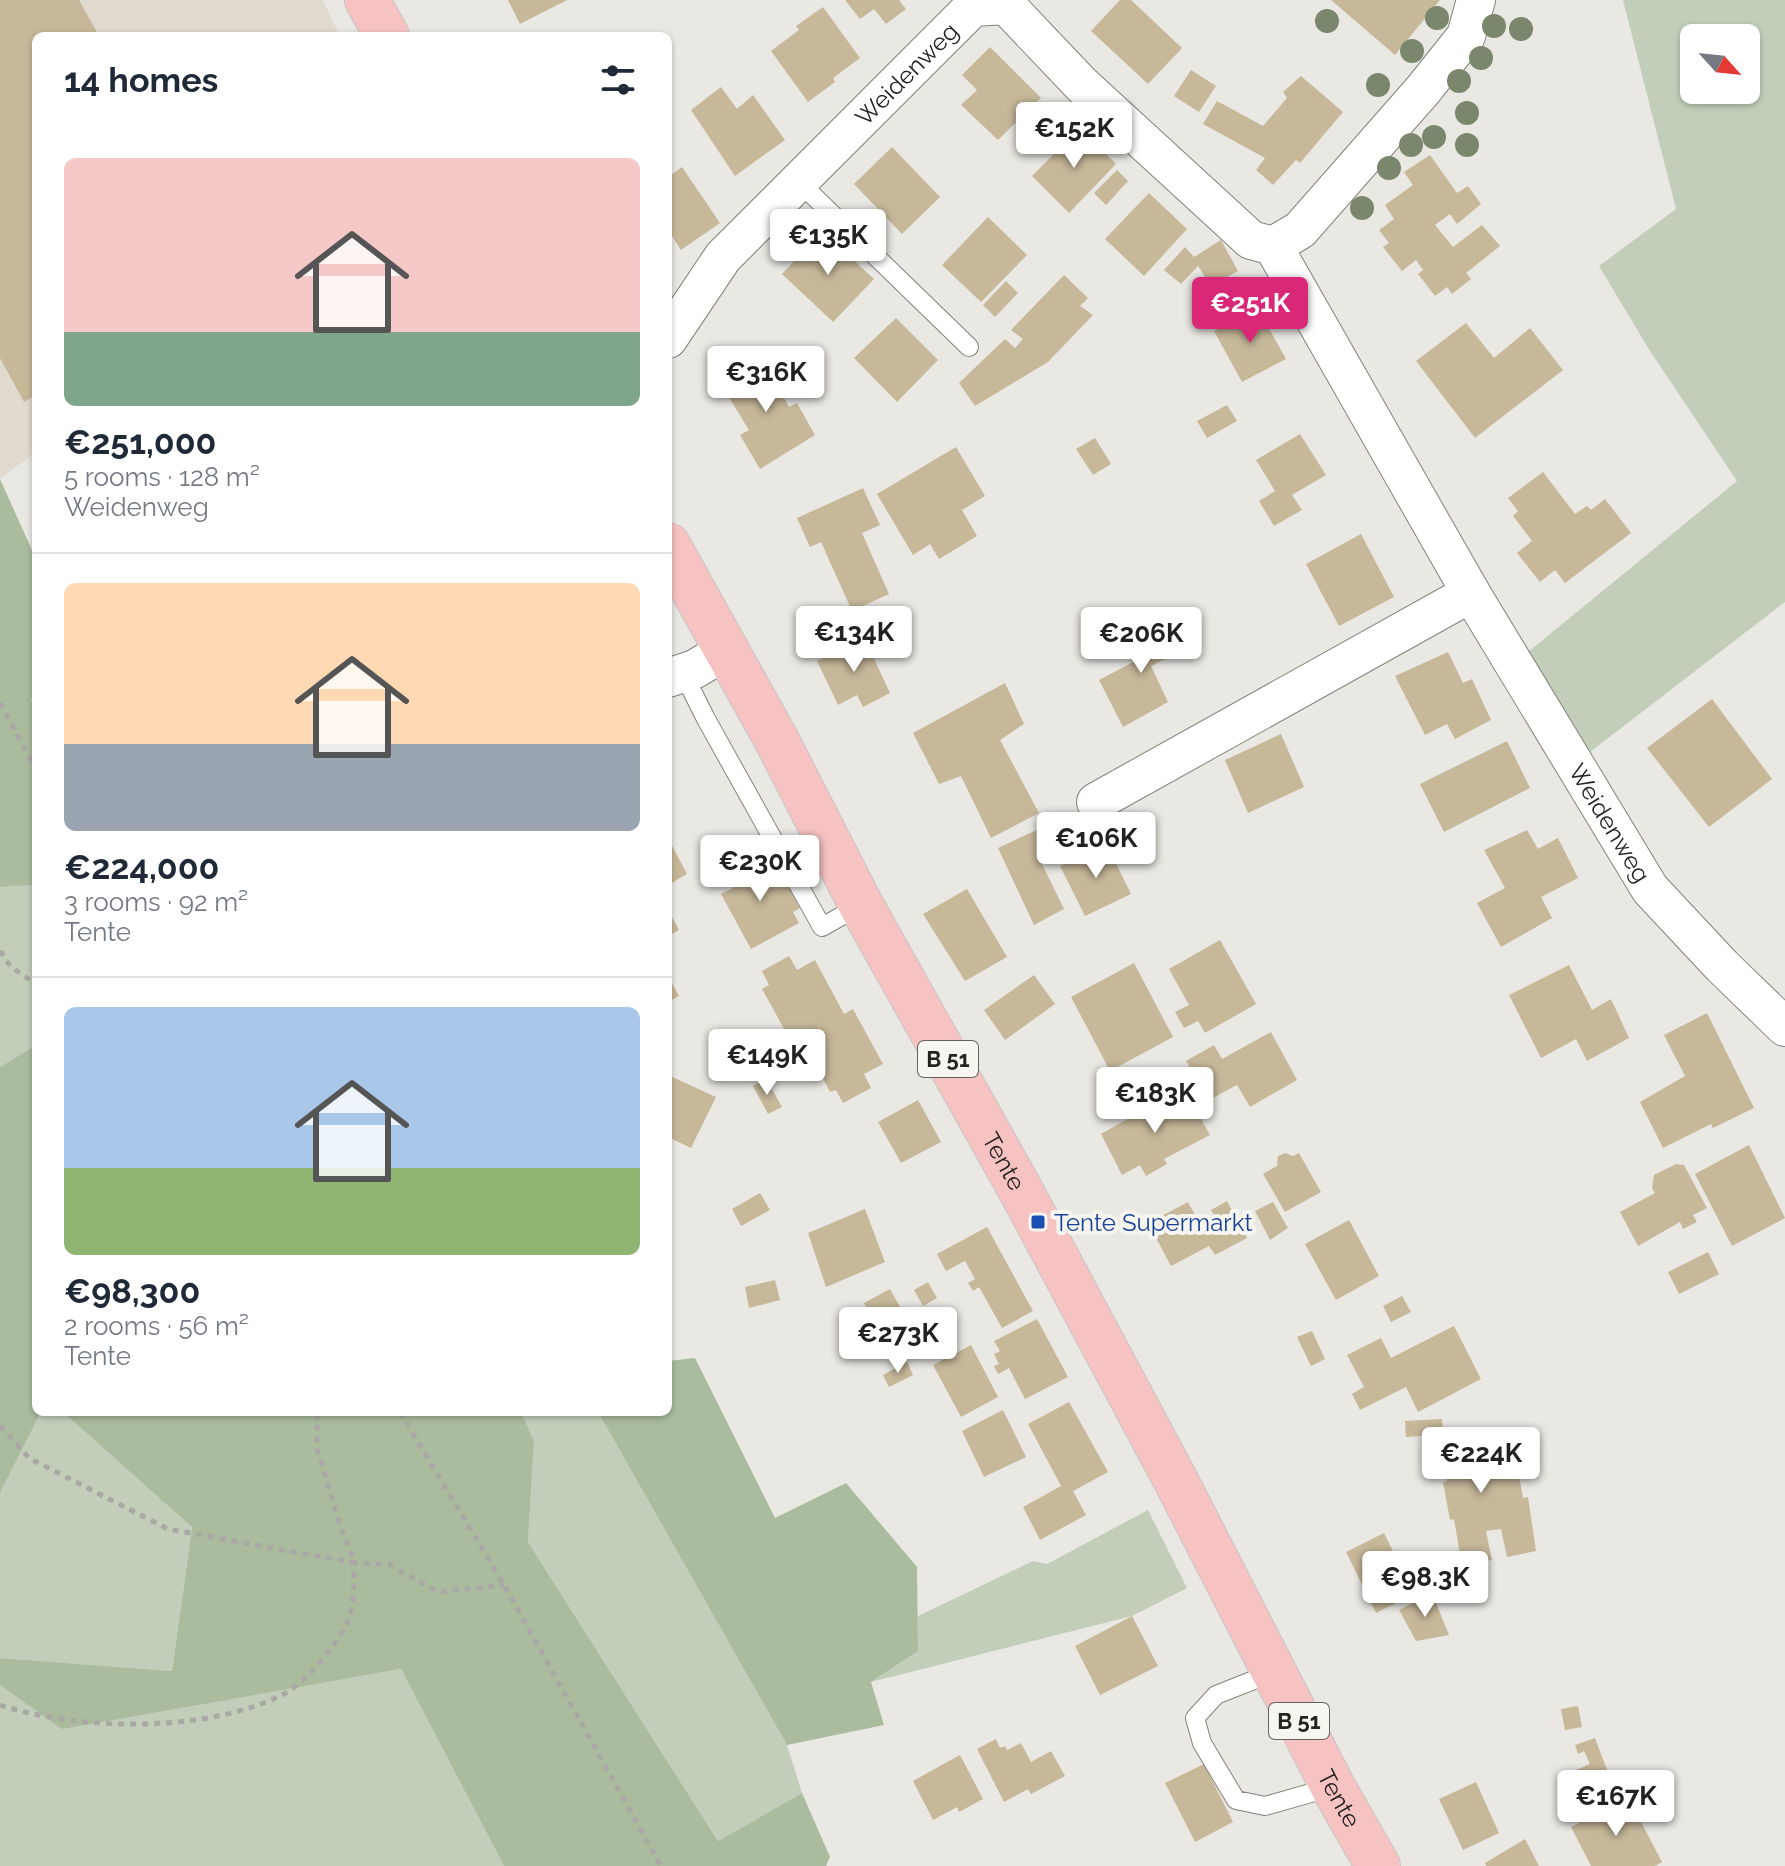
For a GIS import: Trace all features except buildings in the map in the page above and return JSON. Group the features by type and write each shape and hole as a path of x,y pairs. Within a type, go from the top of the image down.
{"main road":[{"path":"367,0 385,32"},
{"name":"Tente","path":"672,552 776,739 861,905 1020,1189 1333,1787 1378,1866"}],"street":[{"path":"1273,246 1300,230 1423,90 1466,36 1483,2"},
{"name":"Weidenweg","path":"672,333 723,257 973,7 1006,5 1081,84 1251,240 1273,246 1471,593 1650,889 1785,1027"},
{"path":"1096,802 1471,593"},
{"path":"676,676 725,651"}],"lane":[{"path":"798,181 969,347"},
{"path":"676,676 706,719 822,927 861,905"},
{"path":"1274,1672 1216,1695 1195,1718 1202,1743 1236,1800 1265,1806 1333,1787"}],"path":[{"path":"0,703 32,762"},
{"path":"0,951 11,967 32,981"},
{"path":"0,1705 23,1713 100,1723 173,1722 233,1713 284,1694 322,1660 348,1621 355,1563 317,1449 317,1416"},
{"path":"402,1416 504,1585 661,1866"},
{"path":"0,1426 29,1458 168,1529 355,1563 388,1564 438,1592 504,1585"}],"shaded area":[{"path":"0,0 323,0 338,32 32,32 32,456 0,478"}],"green space":[{"path":"1623,0 1785,0 1785,602 1590,752 1528,652 1737,481 1650,351 1599,266 1676,209"},
{"path":"0,479 32,550 32,885 0,887"},
{"path":"32,885 32,1047 0,1067 0,887"},
{"path":"32,1047 32,1416 39,1416 0,1493 0,1067"},
{"path":"695,1358 775,1518 846,1483 917,1567 918,1651 871,1682 884,1725 787,1745 600,1416 672,1416 672,1361"},
{"path":"39,1416 68,1416 192,1526 172,1671 0,1658 0,1493"},
{"path":"67,1416 523,1416 534,1441 528,1542 718,1841 802,1793 830,1857 826,1866 504,1866 401,1669 62,1729 0,1685 0,1658 172,1671 192,1527"},
{"path":"523,1416 600,1416 787,1745 802,1793 718,1841 528,1542 534,1441"},
{"path":"1148,1510 1187,1588 1132,1616 871,1682 918,1651 918,1616 1033,1561 1047,1564"},
{"path":"401,1669 504,1866 0,1866 0,1685 62,1728"}],"place":[{"name":"Tente Supermarkt","path":"1038,1222"}]}
